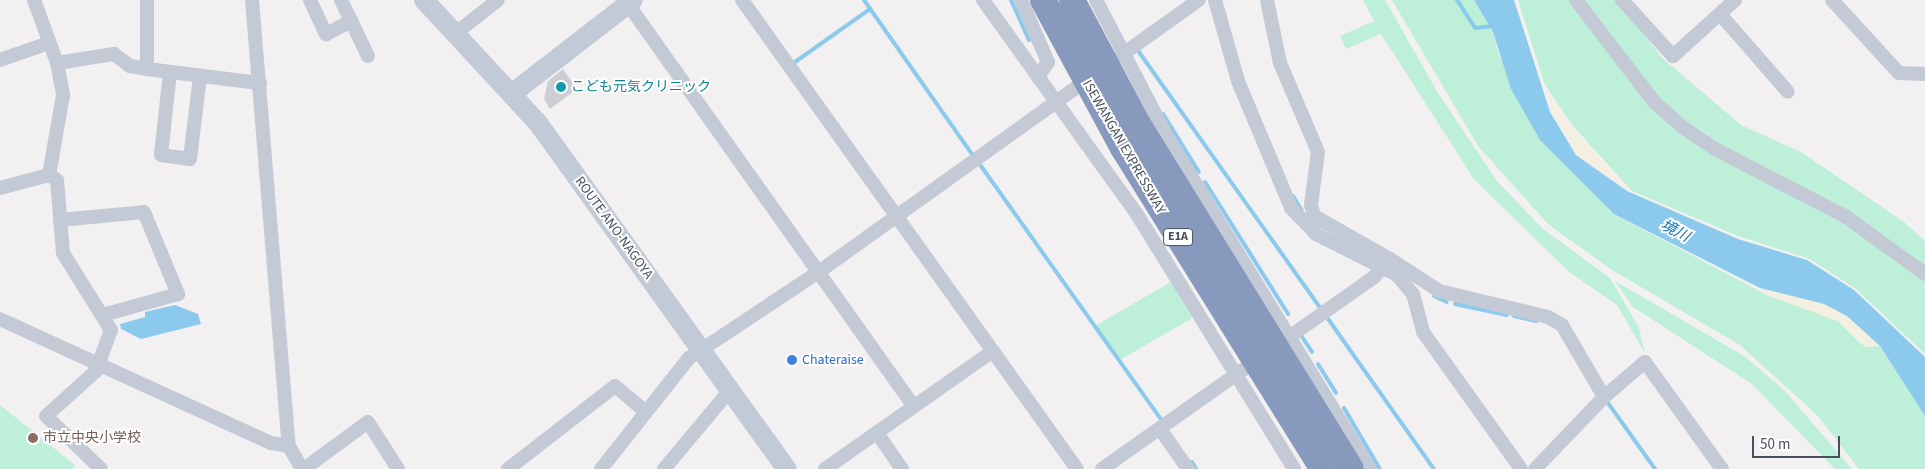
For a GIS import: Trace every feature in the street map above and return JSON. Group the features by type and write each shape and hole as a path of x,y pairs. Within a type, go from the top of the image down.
{"highway":[{"name":"ISEWANGAN EXPRESSWAY","path":"1043,0 1123,148 1322,469"},
{"name":"ISEWANGAN EXPRESSWAY","path":"1072,0 1138,124 1351,469"}],"main road":[{"name":"ROUTE ANO-NAGOYA","path":"424,0 514,92 787,469"},
{"path":"514,92 629,2"}],"street":[{"path":"34,0 57,63 63,95 49,175"},
{"path":"146,69 147,0"},
{"path":"252,0 289,446 303,469 368,422 398,469"},
{"path":"310,0 326,34 352,21"},
{"path":"341,0 368,56"},
{"path":"456,33 498,0"},
{"path":"742,0 1077,469"},
{"path":"983,0 1138,216 1294,469"},
{"path":"1021,0 1048,62 1038,77"},
{"path":"1096,0 1122,55 1169,140 1291,335 1370,469"},
{"path":"601,469 690,358 820,271 1199,0"},
{"path":"1215,0 1238,81 1291,208 1320,236 1387,264 1439,291 1548,317 1562,325 1604,397"},
{"path":"1267,0 1280,63 1318,152 1311,205 1314,216 1387,264 1413,294 1423,332 1521,469"},
{"path":"1576,0 1649,96 1681,126 1715,149 1845,216 1925,274"},
{"path":"1622,0 1673,56 1735,0"},
{"path":"1832,0 1899,73 1925,74"},
{"path":"629,2 914,406"},
{"path":"1720,14 1788,92"},
{"path":"0,60 49,43"},
{"path":"57,63 114,54 130,66 260,83"},
{"path":"170,72 161,155 190,159 200,76"},
{"path":"0,188 49,175 57,180 63,253 111,330 96,371 46,416 97,468"},
{"path":"60,220 144,212 178,294 102,315"},
{"path":"1102,469 1291,335 1387,264"},
{"path":"0,319 272,443 289,446"},
{"path":"825,469 993,350"},
{"path":"1542,467 1604,397 1645,362 1722,469"},
{"path":"508,469 615,386 646,412"},
{"path":"664,469 730,390"},
{"path":"1160,429 1188,469"},
{"path":"877,434 902,469"}],"green space":[{"path":"1363,0 1385,0 1438,93 1497,181 1543,229 1610,278 1639,328 1645,353 1617,305 1569,272 1474,179 1381,34 1346,49 1340,36 1374,21"},
{"path":"1392,0 1474,0 1493,32 1499,56 1614,214 1767,295 1838,321 1861,344 1880,346 1925,416 1925,469 1859,469 1818,416 1740,345 1612,270 1548,224 1478,146"},
{"path":"1518,0 1619,0 1661,57 1741,125 1801,152 1904,222 1925,241 1925,354 1856,289 1810,259 1738,236 1632,191 1572,125 1545,85"},
{"path":"1615,281 1744,356 1785,391 1852,469 1835,469 1752,384 1633,307"},
{"path":"1171,282 1192,318 1118,361 1097,325"},
{"path":"0,405 75,465 72,469 0,469"}],"sand":[{"path":"1546,89 1571,126 1628,190 1578,155 1552,112"},
{"path":"1760,288 1824,304 1847,316 1880,346 1865,347 1838,321 1767,295"}],"water":[{"name":"境川","path":"1474,0 1514,0 1550,112 1576,155 1627,191 1738,239 1807,260 1854,290 1925,357 1925,416 1880,346 1847,316 1824,304 1760,288 1614,214 1540,140 1511,89 1493,32"},
{"path":"175,305 198,314 201,324 141,339 121,329 120,324 145,317 145,312"}],"building":[{"name":"こども元気クリニック","path":"563,69 577,89 550,109 544,99 548,81"}],"waterway":[{"path":"864,0 971,153"},
{"path":"1011,0 1029,40"},
{"path":"1457,0 1475,28 1494,26"},
{"path":"795,62 870,9"},
{"path":"1139,52 1320,308"},
{"path":"1163,114 1199,172"},
{"path":"981,166 1160,418"},
{"path":"1205,182 1288,314"},
{"path":"1293,196 1302,211"},
{"path":"1434,296 1447,302"},
{"path":"1455,304 1507,315"},
{"path":"1326,316 1434,469"},
{"path":"1514,316 1536,321"},
{"path":"1302,337 1312,352"},
{"path":"1318,364 1336,393"},
{"path":"1608,403 1655,469"},
{"path":"1344,408 1380,469"},
{"path":"1192,462 1196,469"}],"place":[{"name":"こども元気クリニック","path":"561,87"},
{"name":"Chateraise","path":"792,360"},
{"name":"市立中央小学校","path":"33,438"}]}
